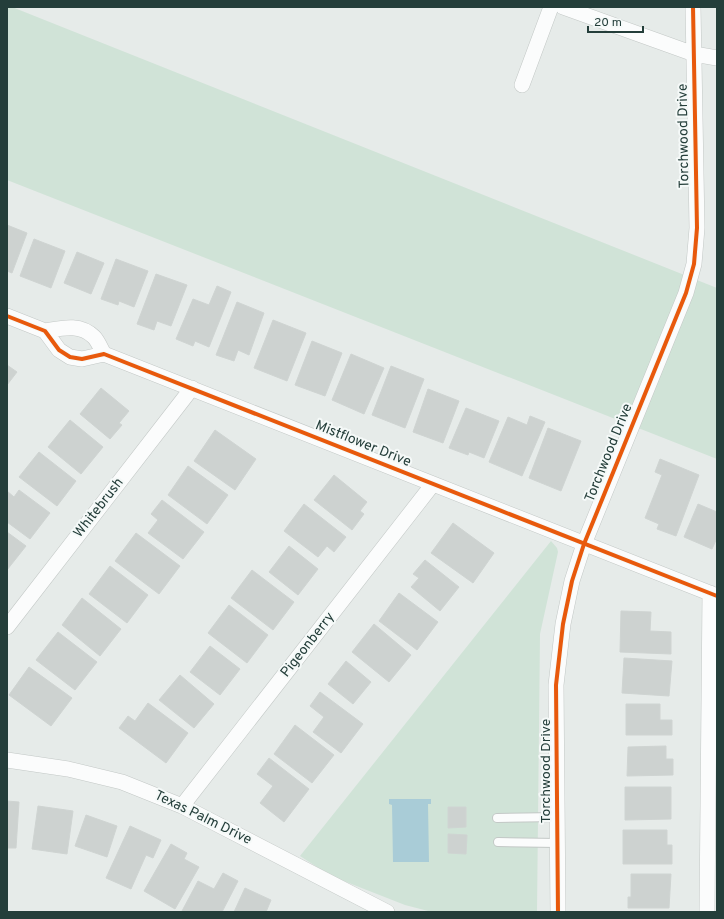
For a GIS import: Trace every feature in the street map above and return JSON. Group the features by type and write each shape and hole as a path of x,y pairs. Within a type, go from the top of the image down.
{"street":[{"path":"522,85 551,7"},
{"path":"563,7 694,54 717,58"},
{"name":"Torchwood Drive","path":"558,912 556,685 563,624 572,581 584,544 686,293 694,264 697,228 693,7"},
{"path":"7,316 45,331 60,350 70,357 82,358 104,354 94,337 79,328 66,327 45,331"},
{"name":"Mistflower Drive","path":"104,354 713,594"},
{"name":"Whitebrush","path":"7,627 192,388"},
{"name":"Pigeonberry","path":"182,806 434,484"},
{"path":"707,912 713,594"},
{"name":"Texas Palm Drive","path":"7,760 68,769 122,782 182,806 387,912"}],"lane":[{"path":"497,818 557,818"},
{"path":"498,842 557,842"}],"green space":[{"path":"7,7 12,7 717,288 717,459 7,180"},
{"path":"551,541 557,548 558,552 540,634 537,912 432,912 405,905 331,876 300,856"}],"water":[{"path":"389,799 431,799 431,804 428,804 429,862 393,862 392,805 389,804"}],"building":[{"path":"7,225 27,233 12,273 7,271"},
{"path":"34,239 65,251 51,288 20,276"},
{"path":"77,252 104,263 91,294 64,283"},
{"path":"116,259 148,271 134,307 119,301 118,305 101,299"},
{"path":"156,274 187,285 171,326 157,321 154,330 137,324"},
{"path":"217,286 231,292 209,347 195,341 193,346 176,339 193,299 209,305"},
{"path":"237,302 264,313 249,355 238,350 234,361 216,355"},
{"path":"273,320 306,333 287,381 254,368"},
{"path":"312,341 342,353 325,396 295,385"},
{"path":"351,354 384,368 364,414 332,400"},
{"path":"7,365 17,372 7,385"},
{"path":"391,366 424,379 405,428 372,415"},
{"path":"101,388 129,411 119,423 122,425 110,439 80,414"},
{"path":"428,389 459,401 443,443 413,432"},
{"path":"466,408 499,421 484,458 469,452 468,455 449,448"},
{"path":"530,416 545,422 522,476 489,462 508,417 527,425"},
{"path":"70,420 103,447 81,474 48,447"},
{"path":"548,428 581,441 561,491 529,478"},
{"path":"215,430 256,459 235,490 194,461"},
{"path":"39,452 76,481 57,506 19,477"},
{"path":"660,459 699,475 676,536 657,529 659,524 645,518 662,475 655,472"},
{"path":"188,466 228,495 207,524 168,495"},
{"path":"334,475 367,502 360,511 364,514 352,530 314,500"},
{"path":"19,490 50,513 30,539 7,522 7,491 14,497"},
{"path":"162,500 204,532 183,559 148,533 158,520 151,514"},
{"path":"304,504 346,537 334,552 327,546 318,557 284,531"},
{"path":"698,504 717,512 717,538 712,549 684,537"},
{"path":"453,523 494,553 473,583 431,553"},
{"path":"7,532 26,546 7,570"},
{"path":"136,533 180,566 159,594 115,561"},
{"path":"289,546 318,569 298,595 269,572"},
{"path":"425,560 459,587 440,611 411,587 419,578 413,574"},
{"path":"110,566 148,595 127,623 89,594"},
{"path":"252,570 294,602 273,630 231,598"},
{"path":"399,593 438,622 417,650 379,621"},
{"path":"82,598 121,629 100,656 62,625"},
{"path":"229,605 268,635 247,663 208,633"},
{"path":"621,611 651,612 650,631 671,632 671,654 620,652"},
{"path":"374,624 411,655 389,682 352,652"},
{"path":"58,632 97,662 75,690 36,660"},
{"path":"210,646 240,669 220,695 190,672"},
{"path":"624,658 672,661 669,696 622,693"},
{"path":"346,661 371,682 353,704 328,684"},
{"path":"29,667 72,698 51,726 9,695"},
{"path":"180,675 214,704 194,728 159,700"},
{"path":"320,692 363,724 341,753 313,732 324,717 310,706"},
{"path":"148,703 188,733 166,763 119,728 128,716 135,721"},
{"path":"626,704 660,704 660,720 672,720 672,735 626,735"},
{"path":"295,725 334,755 312,783 274,754"},
{"path":"666,746 666,759 673,759 673,775 627,776 628,747"},
{"path":"269,758 309,789 284,822 260,803 273,786 257,774"},
{"path":"625,787 671,787 671,819 625,820"},
{"path":"7,801 19,802 16,848 7,848"},
{"path":"38,806 73,811 67,854 32,849"},
{"path":"448,807 466,807 466,827 448,828"},
{"path":"86,815 117,826 107,857 75,846"},
{"path":"130,826 161,840 153,858 146,855 131,889 106,878"},
{"path":"623,830 667,830 667,845 672,845 672,864 623,864"},
{"path":"448,834 467,835 466,854 448,853"},
{"path":"171,844 187,853 184,859 199,867 175,909 144,891"},
{"path":"223,873 238,881 222,912 182,911 198,881 214,889"},
{"path":"631,874 671,874 669,908 628,908 628,897 631,897"},
{"path":"245,888 271,900 266,912 234,912"}],"cycle path":[{"path":"558,912 556,685 563,624 572,581 584,544 686,293 694,264 697,228 693,7"},
{"path":"7,316 45,331 59,350 70,357 82,359 104,354 717,596"}]}
